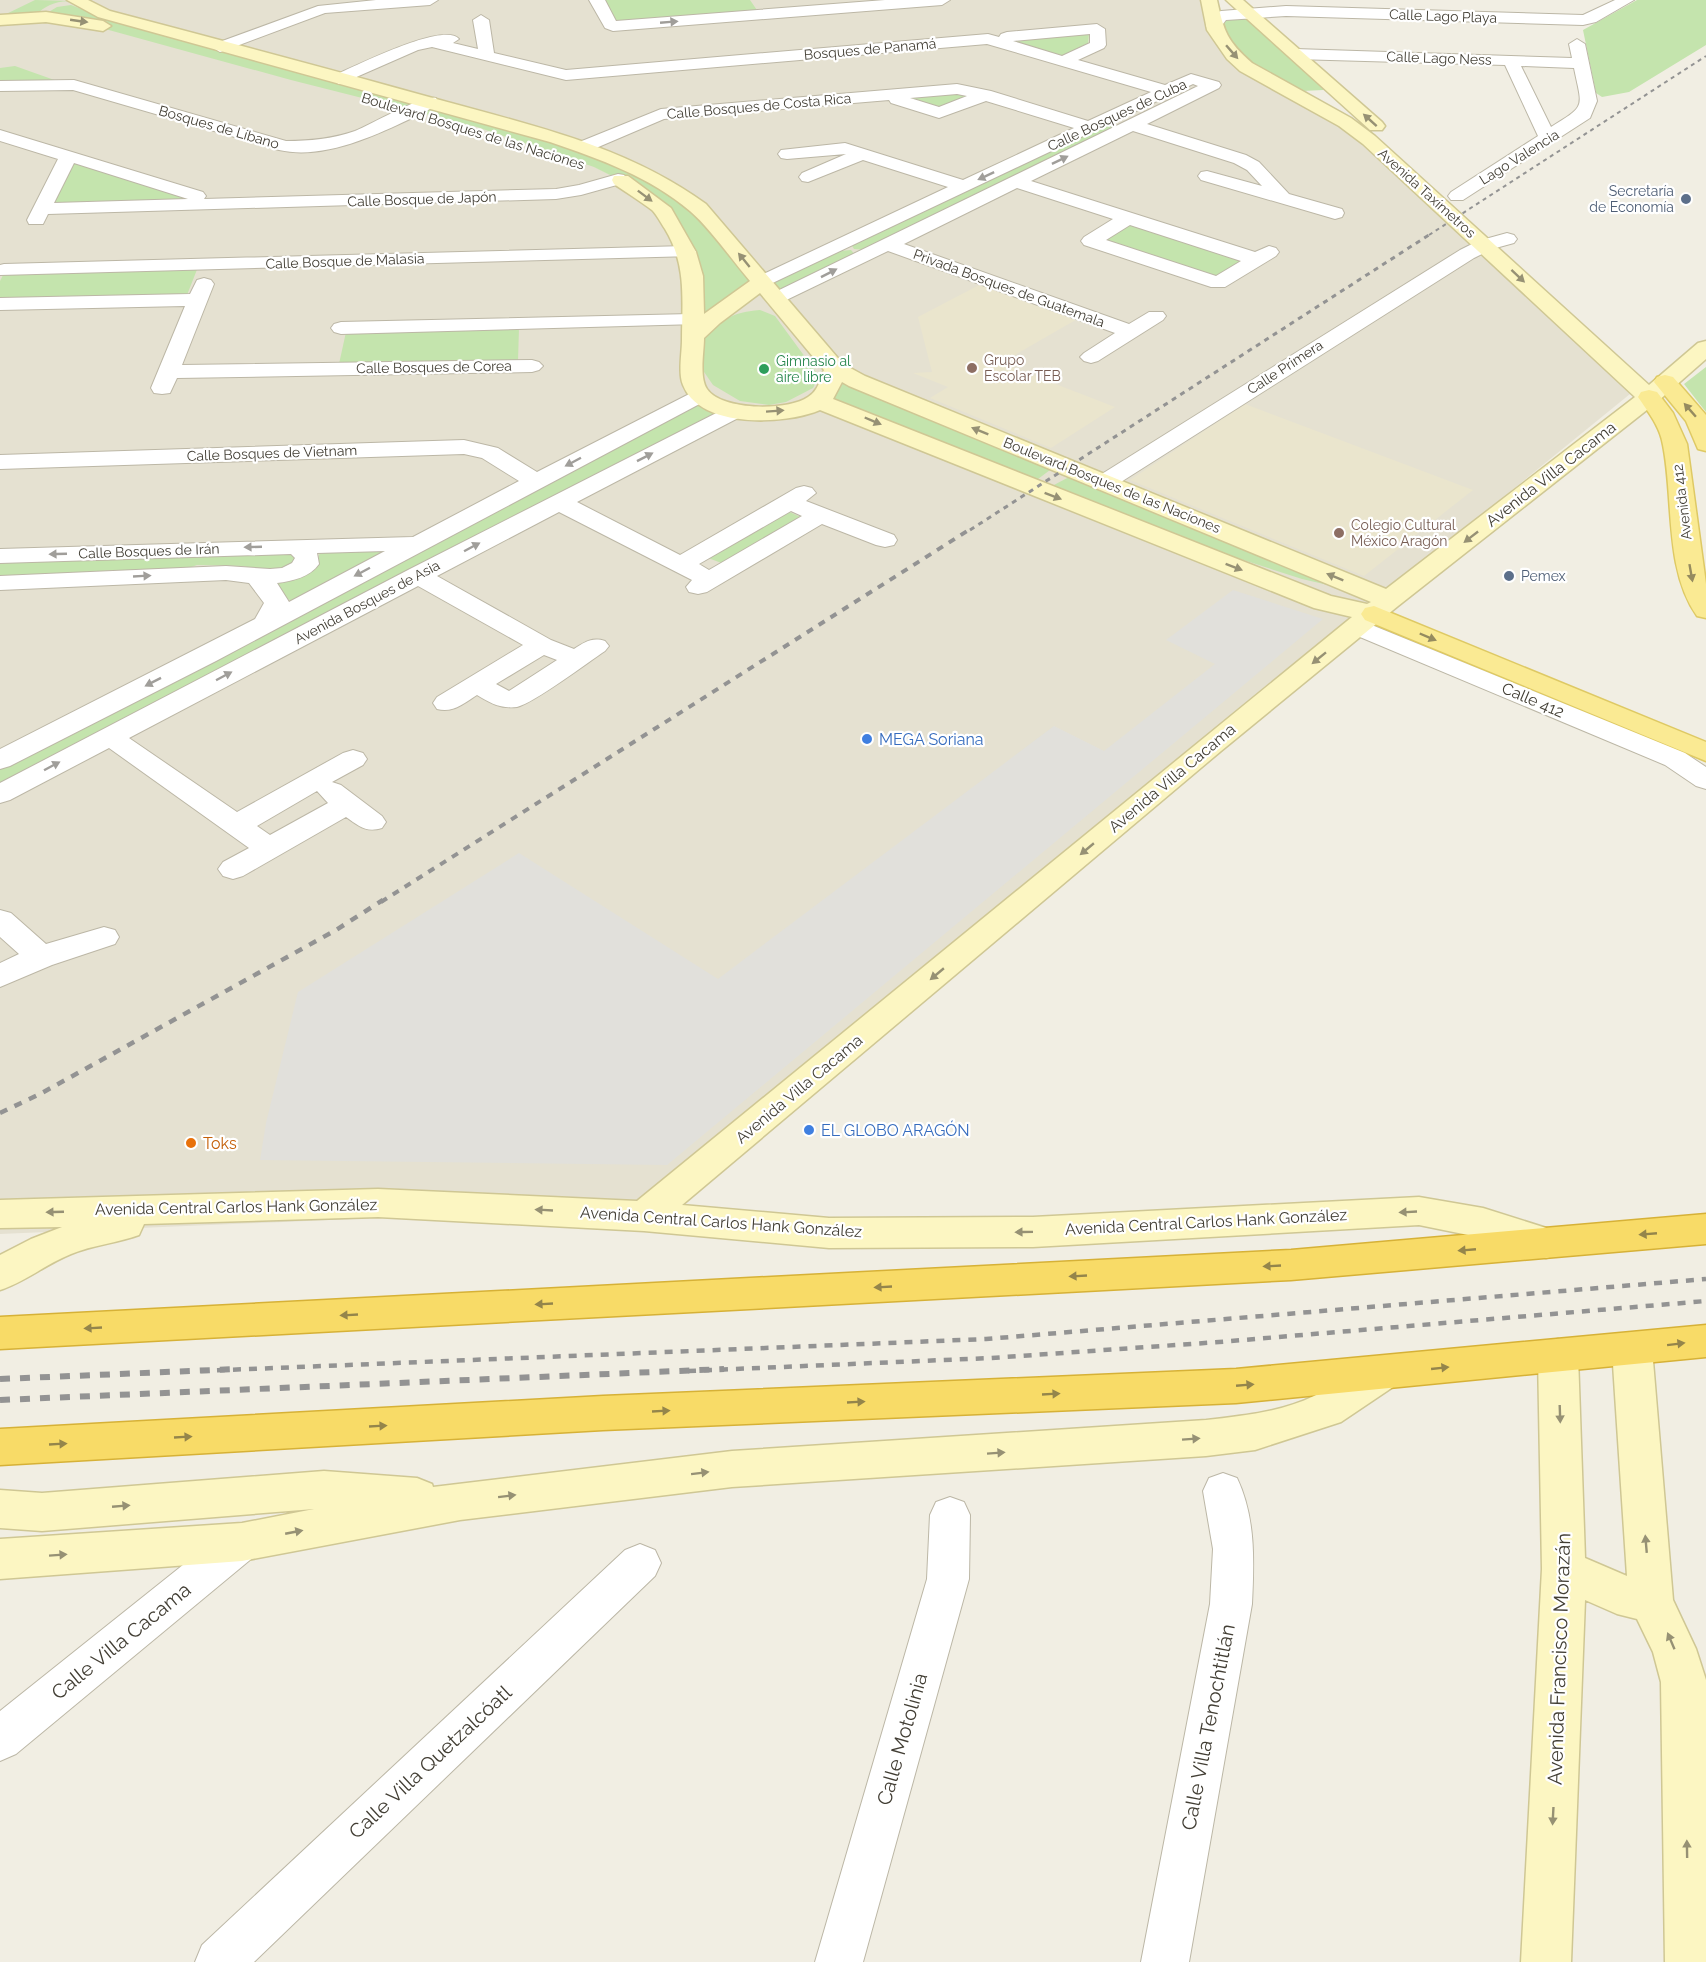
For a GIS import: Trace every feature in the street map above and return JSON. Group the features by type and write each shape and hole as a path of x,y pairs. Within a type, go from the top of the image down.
{"highway":[{"name":"Avenida Central Carlos Hank González","path":"0,1333 1292,1265 1706,1229"},
{"path":"0,1447 614,1413 1236,1386 1706,1341"}],"main road":[{"path":"1657,389 1697,419 1706,444"},
{"name":"Avenida 412","path":"1657,389 1675,444 1692,582 1706,610"},
{"path":"1373,614 1706,752"}],"street":[{"path":"220,46 325,8 430,0"},
{"path":"597,0 610,25 613,26 942,0"},
{"path":"755,0 764,15"},
{"path":"1565,0 1582,63"},
{"name":"Calle Lago Playa","path":"1214,26 1221,16 1239,5 1286,11 1569,21 1591,19 1626,0"},
{"path":"43,10 42,13 58,4 76,1"},
{"name":"Boulevard Bosques de las Naciones","path":"76,1 104,14 339,79 590,165 618,179 661,208 686,252 693,276 693,382 699,395"},
{"path":"1210,2 1239,5"},
{"name":"Avenida Taxímetros","path":"1210,2 1214,26 1233,55 1246,67 1345,122 1369,140 1480,241 1657,389"},
{"path":"309,14 345,22 376,4"},
{"name":"Avenida Taxímetros","path":"1239,5 1464,202"},
{"name":"Boulevard Bosques de las Naciones","path":"0,18 43,10 583,147 639,169 678,191 716,225 835,369 857,381 1105,482 1373,614"},
{"path":"339,79 414,46 482,27 487,57"},
{"path":"988,39 1097,28 1098,45 1066,60"},
{"name":"Bosques de Panamá","path":"429,42 566,79 988,39 1167,91"},
{"name":"Calle Lago Ness","path":"1295,54 1582,63"},
{"path":"1510,60 1548,138"},
{"name":"Lago Valencia","path":"1464,202 1548,138 1580,118 1587,109 1589,101 1582,63"},
{"name":"Bosques de Líbano","path":"26,68 285,146 314,147 343,141 421,107"},
{"name":"Calle Bosques de Cuba","path":"692,329 762,282 1191,79 1213,85 886,244 783,307"},
{"name":"Bosques de Líbano","path":"0,86 75,84"},
{"path":"1286,91 1306,96 1327,94 1333,91 1334,87"},
{"name":"Calle Bosques de Costa Rica","path":"583,147 659,115 957,88 986,94 1090,127"},
{"name":"Calle Bosques de Costa Rica","path":"869,96 906,101 939,113 986,94"},
{"path":"698,111 730,123"},
{"path":"1132,125 1240,159 1253,166 1281,196"},
{"name":"Calle Bosque de Japón","path":"0,135 224,204"},
{"path":"865,153 813,175 783,152 845,147 865,153 964,186"},
{"name":"Calle Bosque de Japón","path":"68,157 38,214 224,204 475,198 563,193 618,179"},
{"path":"1240,159 1199,181 1281,196 1335,213"},
{"path":"413,182 475,198"},
{"path":"1016,182 1128,218 1266,254 1218,283 1091,241 1128,218"},
{"path":"1480,241 1507,240 1524,255"},
{"name":"Calle Primera","path":"1105,482 1480,241"},
{"name":"Privada Bosques de Guatemala","path":"886,244 1131,332"},
{"name":"Calle Bosque de Malasia","path":"2,273 213,264 686,252"},
{"name":"Calle Bosque de Malasia","path":"2,273 15,253"},
{"name":"Calle Bosques de Corea","path":"213,264 196,300 165,380 330,368 532,366 532,324"},
{"path":"0,304 196,300"},
{"path":"725,308 748,305 783,307"},
{"name":"Privada Bosques de Guatemala","path":"1091,357 1156,316"},
{"name":"Calle Bosques de Corea","path":"330,368 342,323 532,324 692,329"},
{"name":"Avenida Villa Cacama","path":"644,1216 1373,614 1706,348"},
{"path":"531,388 532,366"},
{"path":"1647,366 1657,389"},
{"path":"699,395 734,411 756,413 794,410 818,401 829,387 835,369"},
{"name":"Avenida Bosques de Asia","path":"12,754 699,395"},
{"name":"Boulevard Bosques de las Naciones","path":"818,401 864,417 1035,489 1323,602 1373,614"},
{"name":"Avenida Bosques de Asia","path":"0,794 734,411"},
{"name":"Calle Bosques de Vietnam","path":"0,462 464,447 490,453 536,481"},
{"path":"680,565 796,497 819,516 885,540"},
{"path":"558,502 680,565 704,584 819,516"},
{"name":"Calle Bosques de Irán","path":"0,556 416,543"},
{"name":"Calle Bosques de Irán","path":"0,583 192,573 279,577 297,572 307,564 308,557 297,546"},
{"path":"417,575 542,645 586,653 510,700 502,699 477,684"},
{"path":"256,576 277,603 266,623"},
{"name":"Calle 412","path":"1373,614 1675,759 1706,780"},
{"path":"446,703 542,645"},
{"path":"0,732 12,754"},
{"path":"109,736 136,757 238,824 269,848"},
{"path":"238,824 354,759"},
{"path":"316,780 372,822"},
{"path":"233,869 347,804"},
{"path":"0,920 41,957"},
{"path":"0,976 41,957 104,937"},
{"name":"Avenida Central Carlos Hank González","path":"0,1214 378,1203 644,1216 841,1233 1033,1232 1419,1211 1483,1223 1546,1243"},
{"path":"0,1275 45,1247 96,1230 237,1206"},
{"path":"1632,1349 1651,1602 1674,1649 1684,1682 1690,1962"},
{"name":"Avenida Francisco Morazán","path":"1546,1962 1564,1569 1558,1356"},
{"path":"0,1559 242,1542 460,1501 732,1469 1206,1438 1255,1432 1327,1410 1382,1373"},
{"path":"0,1509 42,1512 324,1490 460,1501"},
{"name":"Calle Villa Tenochtitlán","path":"1164,1962 1231,1604 1234,1549 1223,1491"},
{"name":"Calle Motolinia","path":"839,1962 948,1579 950,1515"},
{"name":"Calle Villa Cacama","path":"0,1739 242,1542"},
{"name":"Calle Villa Quetzalcóatl","path":"219,1962 640,1563"},
{"path":"1564,1569 1617,1594 1651,1602"}],"shaded area":[{"path":"0,0 1209,0 1630,394 632,1207 0,1234"},
{"name":"Grupo Escolar TEB","path":"983,283 1079,318 1001,363 1115,407 1051,448 930,398 948,387 913,373 932,372 918,317"},
{"name":"Colegio Cultural México Aragón","path":"1245,404 1473,490 1364,576 1130,480"},
{"path":"1233,590 1323,619 667,1165 260,1160 266,1123 298,992 519,853 718,979 1054,726 1104,751 1215,664 1166,640"}],"green space":[{"path":"35,0 72,1 50,5 39,12 39,17 0,17"},
{"path":"598,0 750,0 759,13 611,26"},
{"path":"1637,0 1706,0 1706,45 1629,92 1602,97 1596,93 1583,30"},
{"path":"71,5 97,15 607,158 675,192 711,226 753,282 732,293 701,321 680,233 630,185 594,167 477,127 291,80 47,13 57,7"},
{"path":"1239,17 1251,19 1325,86 1323,90 1302,91 1251,64 1232,42 1222,22"},
{"path":"1089,33 1088,45 1062,58 1000,41"},
{"path":"15,66 60,82 0,85 0,68"},
{"path":"912,93 973,94 941,108 928,106 909,96"},
{"path":"1102,123 1112,124 1115,127 867,250 854,249 851,244"},
{"path":"80,162 204,202 49,207 71,164"},
{"path":"1132,220 1255,260 1220,281 1097,240"},
{"path":"851,250 856,256 779,292 770,285 840,251"},
{"path":"198,267 187,295 0,299 0,281 3,275 14,272"},
{"path":"760,310 775,316 819,376 813,388 786,402 769,405 740,401 713,385 702,369 703,340 728,318"},
{"path":"519,328 518,361 339,364 346,332"},
{"path":"1706,367 1706,412 1684,384"},
{"path":"846,380 1054,467 1034,482 875,415 831,400"},
{"path":"700,402 718,412 0,786 0,765"},
{"path":"1071,476 1197,530 1309,574 1328,585 1302,579 1200,546 1052,486"},
{"path":"785,510 803,518 727,565 708,558"},
{"path":"320,551 393,551 294,601 283,598 275,584 304,574 314,564"},
{"path":"283,552 298,558 294,567 270,574 244,566 197,565 183,570 116,570 0,579 0,561"}],"railway":[{"path":"1429,235 1706,56"},
{"path":"970,530 1432,233"},
{"path":"381,902 972,528"},
{"path":"0,1113 40,1094 336,930 383,900"},
{"path":"201,1371 986,1339 1706,1279"},
{"path":"688,1371 991,1358 1219,1342 1706,1301"},
{"path":"0,1379 238,1369"},
{"path":"0,1400 724,1369"}],"place":[{"name":"Secretaría de Economía","path":"1686,199"},
{"name":"Grupo Escolar TEB","path":"972,368"},
{"name":"Gimnasio al aire libre","path":"764,369"},
{"name":"Colegio Cultural México Aragón","path":"1339,533"},
{"name":"Pemex","path":"1509,576"},
{"name":"MEGA Soriana","path":"867,739"},
{"name":"EL GLOBO ARAGÓN","path":"809,1130"},
{"name":"Toks","path":"191,1143"}]}
